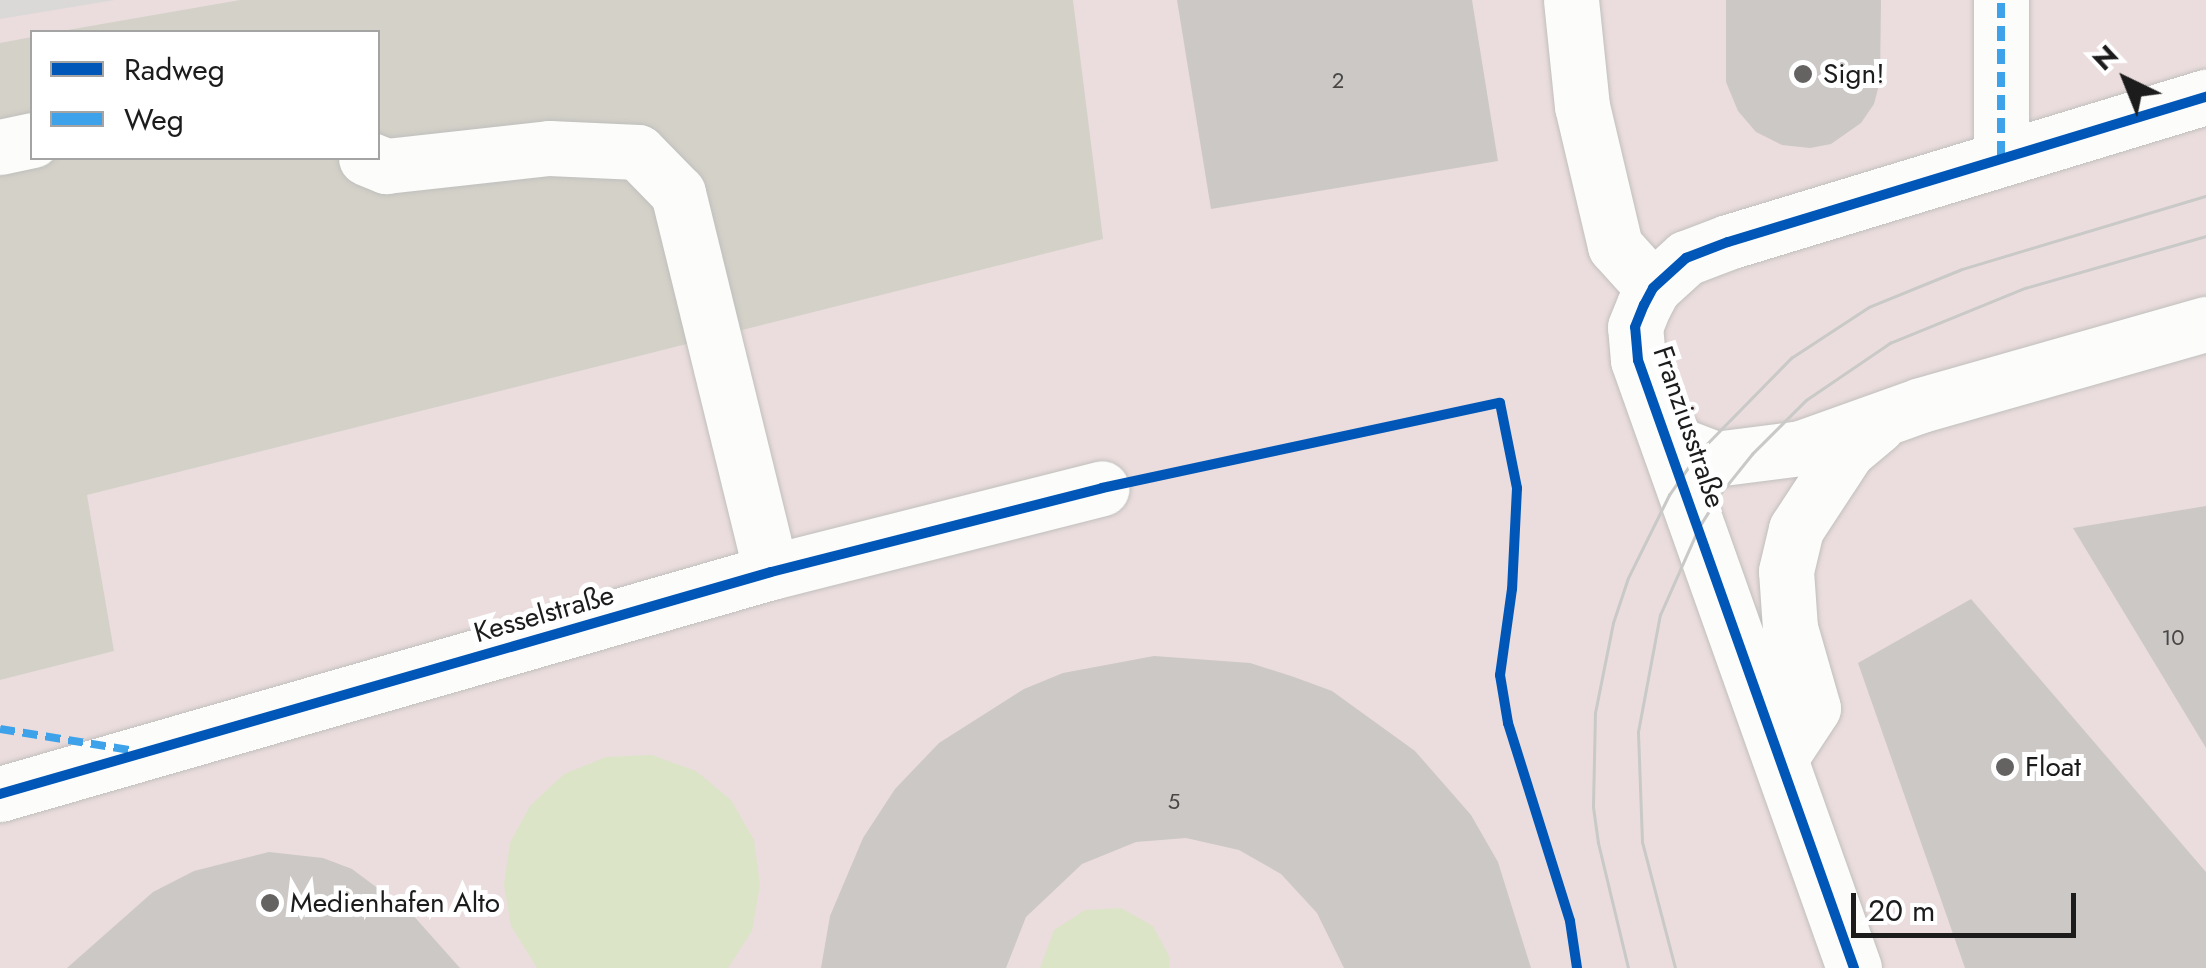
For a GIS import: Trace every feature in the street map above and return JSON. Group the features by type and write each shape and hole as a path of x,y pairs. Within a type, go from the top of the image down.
{"street":[{"path":"1572,0 1582,106 1615,246 1653,288"},
{"path":"2001,0 2001,156"},
{"name":"Franziusstraße","path":"1854,968 1782,755 1638,360 1635,327 1653,288 1686,258 2001,156 2206,97"},
{"path":"0,147 30,140"},
{"path":"371,160 386,166 549,148 638,152 678,193 772,572"},
{"name":"Franziusstraße","path":"1656,410 1679,445 1715,460 1801,448 1920,404 2206,324"},
{"name":"Franziusstraße","path":"1782,755 1814,708 1790,628 1786,571 1796,529 1848,450 1880,424 1920,404"},
{"name":"Kesselstraße","path":"0,794 772,572 1102,488"}],"shaded area":[{"path":"0,0 2206,0 2206,968 0,968"},
{"path":"0,0 115,0 0,19"},
{"path":"240,0 1073,0 1103,239 87,495 114,651 0,680 0,43 30,37 30,160 380,160 380,30 68,30"}],"green space":[{"path":"652,755 696,771 731,800 754,840 760,885 752,931 728,968 537,968 511,926 504,885 510,843 530,806 564,774 606,757"},
{"path":"1121,908 1153,926 1170,958 1169,968 1040,968 1054,930 1085,910"}],"building":[{"path":"1177,0 1472,0 1498,161 1211,209"},
{"name":"Sign!","path":"1726,0 1881,0 1880,81 1874,104 1861,123 1831,144 1810,148 1782,145 1756,132 1738,111 1726,82"},
{"path":"2206,506 2206,748 2073,528"},
{"name":"Float","path":"1971,599 2206,872 2206,968 1965,968 1858,663"},
{"path":"1154,656 1250,663 1294,677 1332,691 1415,751 1471,815 1498,862 1531,968 1344,968 1317,913 1281,874 1239,850 1186,838 1136,842 1082,864 1026,917 1006,968 821,968 830,916 863,838 895,789 939,743 1024,689 1063,673"},
{"name":"Medienhafen Alto","path":"269,852 323,858 352,869 411,913 460,968 67,968 153,892 194,871"}],"tram line":[{"path":"1628,968 1593,806 1595,713 1613,623 1628,578 1669,495 1699,452 1791,358 1869,307 1962,269 2206,196"},
{"path":"1675,968 1642,842 1638,732 1660,615 1699,527 1720,494 1752,454 1806,400 1890,343 2025,288 2206,236"}],"marked path":[{"path":"2001,0 2001,156"},
{"path":"0,729 130,750"}],"cycle path":[{"path":"1854,968 1638,360 1635,327 1653,288 1686,258 2206,97"},
{"path":"0,794 771,572 1102,488 1500,403 1517,488 1512,589 1500,675 1508,723 1570,921 1577,968"}],"place":[{"name":"Sign!","path":"1803,74"},
{"name":"Float","path":"2005,767"},
{"name":"Medienhafen Alto","path":"270,903"}]}
